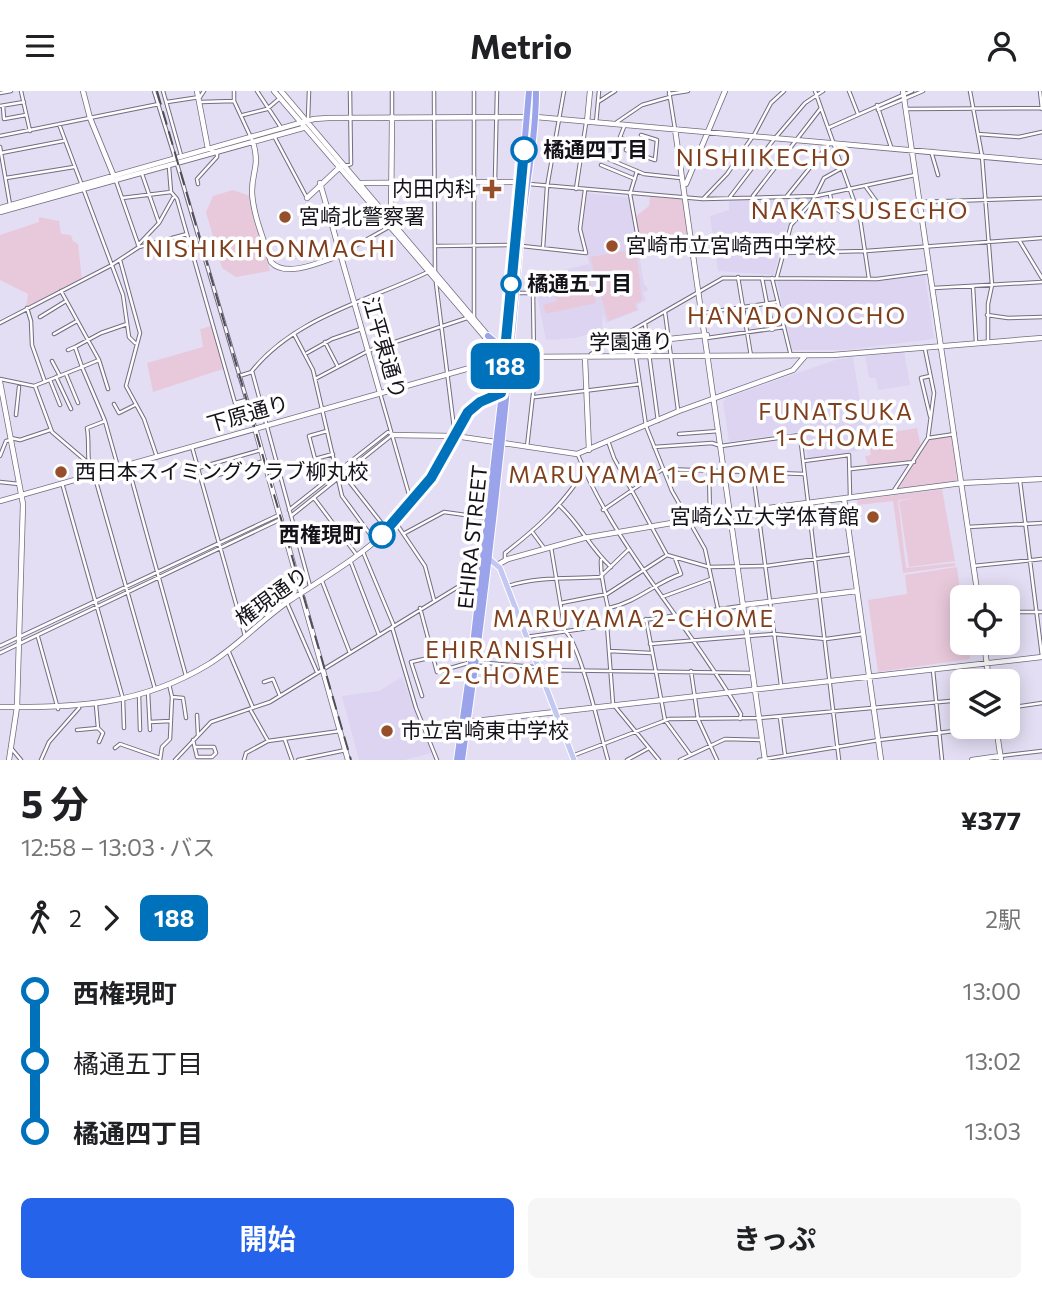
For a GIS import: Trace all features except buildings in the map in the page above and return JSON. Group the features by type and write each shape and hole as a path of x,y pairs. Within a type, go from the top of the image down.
{"highway":[{"path":"529,91 532,117"},
{"path":"509,359 507,339 522,182 536,91"},
{"path":"509,359 516,293 517,245"},
{"path":"488,336 499,345 507,339"},
{"name":"EHIRA STREET","path":"459,760 486,581 501,393 509,359"},
{"name":"EHIRA STREET","path":"474,662 482,572 487,561 487,519 509,359"}],"main road":[{"path":"487,561 500,572 507,586 573,758"},
{"path":"486,581 500,572"}],"street":[{"path":"0,93 11,91"},
{"path":"21,91 30,131"},
{"path":"83,91 90,118 138,246"},
{"path":"154,91 178,160 348,760"},
{"path":"163,91 178,160"},
{"path":"204,91 199,97 208,149"},
{"path":"234,91 234,101 252,140 258,165 252,190 253,201 271,262 278,269 288,269 341,255 389,228 393,182 392,91"},
{"path":"257,91 282,129"},
{"path":"274,91 301,126 389,220"},
{"path":"281,91 360,183 496,354 509,359"},
{"path":"307,122 309,91"},
{"path":"274,136 307,198 338,166 351,164 350,91"},
{"path":"433,91 435,246 432,272 455,436"},
{"path":"470,318 476,246 474,91"},
{"path":"495,181 497,91"},
{"path":"543,248 547,187 561,120 564,91"},
{"path":"576,189 590,91"},
{"path":"596,123 598,91"},
{"path":"598,102 615,91"},
{"path":"614,124 642,105 669,94 688,91"},
{"path":"685,185 725,91"},
{"path":"703,199 727,174 770,105 784,91"},
{"path":"730,197 815,92 823,91"},
{"path":"849,91 858,114"},
{"path":"828,128 912,91"},
{"path":"878,110 903,95 923,91"},
{"path":"970,91 982,156 992,285 987,314 988,341"},
{"path":"906,109 1042,109 1040,91"},
{"path":"815,92 860,218 869,279"},
{"path":"669,94 704,313 763,760 879,740 950,732"},
{"path":"903,95 976,585"},
{"path":"167,102 199,97 234,101"},
{"path":"242,115 268,108 280,98"},
{"path":"24,102 1,106 5,119 26,115"},
{"path":"0,136 159,104"},
{"path":"877,105 891,147"},
{"path":"753,196 821,108"},
{"path":"0,210 115,179 208,149 274,136 307,122 350,118 532,117 832,141 1042,162"},
{"path":"59,124 123,295 129,337 135,342"},
{"path":"624,125 620,137 629,143 625,150 655,160 657,140 640,135"},
{"path":"115,179 169,166 178,160 217,153 282,129 301,126"},
{"path":"978,134 1020,137 1042,132"},
{"path":"1,153 65,141"},
{"path":"787,196 832,141"},
{"path":"0,147 10,205"},
{"path":"582,148 637,171 684,178"},
{"path":"208,149 217,153"},
{"path":"930,151 938,175"},
{"path":"198,184 197,179 217,157 217,153"},
{"path":"613,170 617,162"},
{"path":"601,165 635,179"},
{"path":"169,166 171,192 173,198 177,199 235,403 246,400"},
{"path":"6,178 74,167"},
{"path":"790,356 775,278 791,225 816,196 824,179 842,168"},
{"path":"637,171 630,194 639,244"},
{"path":"142,174 159,223"},
{"path":"360,183 522,182 547,187 703,199 816,196 916,175"},
{"name":"江平東通り","path":"320,183 412,505"},
{"path":"866,187 884,212"},
{"path":"0,210 10,205 82,188"},
{"path":"435,246 517,245 586,253 580,229 585,190"},
{"path":"121,198 171,192"},
{"path":"830,194 832,206 846,216"},
{"path":"0,323 120,260 138,246 159,223 173,198"},
{"path":"860,218 920,202 1042,198"},
{"path":"138,246 187,234"},
{"path":"782,253 866,251 1042,238"},
{"path":"933,288 1042,280 1019,240"},
{"path":"120,260 140,333 135,342 126,386 147,426 157,457"},
{"path":"239,376 252,372 271,351 317,319 432,272"},
{"path":"589,450 585,358 723,278 738,276 869,279 931,272"},
{"path":"738,276 751,356"},
{"path":"762,278 772,329"},
{"path":"435,281 509,359"},
{"path":"973,286 976,342"},
{"path":"61,291 99,360 108,389"},
{"path":"516,293 533,293 536,359 527,447"},
{"path":"40,317 66,301"},
{"path":"704,313 778,302"},
{"path":"27,308 31,321 32,345 45,381"},
{"path":"665,313 679,411"},
{"path":"987,314 1008,318 1042,317"},
{"path":"314,380 368,351 470,318"},
{"path":"54,334 77,321"},
{"path":"68,350 101,333 127,324"},
{"path":"645,324 658,421"},
{"path":"669,339 747,333 784,327"},
{"path":"307,353 325,342 362,329"},
{"path":"295,334 307,353 344,499 375,541"},
{"name":"学園通り","path":"509,359 805,356 1042,338"},
{"path":"325,342 338,367"},
{"path":"893,492 928,439 934,393 924,345"},
{"path":"75,347 105,421 118,467"},
{"path":"290,514 388,432 392,435 455,436 577,454 679,411 793,370 805,356"},
{"path":"636,358 646,426 663,469 705,549 718,609"},
{"name":"下原通り","path":"0,501 321,409 509,359"},
{"path":"9,760 17,708 22,495 9,439 0,381 20,386 35,386 99,360"},
{"path":"52,361 71,409"},
{"path":"252,372 311,588"},
{"path":"66,373 78,403"},
{"path":"930,376 921,378 930,416"},
{"path":"50,380 60,405"},
{"path":"534,397 640,384"},
{"path":"16,415 20,386"},
{"path":"35,386 51,430 86,461 92,475 155,689"},
{"path":"455,436 474,407 501,393"},
{"path":"114,404 119,413 135,405"},
{"path":"86,461 90,439 87,428 105,421"},
{"path":"0,441 20,440 51,430"},
{"path":"327,431 309,436 315,460 333,454"},
{"path":"679,434 719,431"},
{"path":"928,439 955,434"},
{"path":"0,646 38,637 219,544 290,514 339,479 392,435"},
{"path":"654,447 712,443 721,446 800,435 839,760"},
{"name":"権現通り","path":"0,707 79,708 123,699 186,676 228,650 287,603 363,552 396,523 431,478 455,436"},
{"path":"0,456 9,439"},
{"path":"608,441 667,555 709,566 766,566 852,554"},
{"path":"192,447 245,636"},
{"path":"198,468 261,450"},
{"path":"577,454 603,510 728,691 740,719"},
{"path":"804,461 849,455 851,469 847,497 852,554 881,760"},
{"path":"201,480 264,461"},
{"path":"851,469 914,462"},
{"path":"128,465 186,676"},
{"path":"603,510 663,469 806,474"},
{"path":"500,572 505,553 533,533 559,505 584,471"},
{"path":"709,471 710,517"},
{"path":"753,473 782,686"},
{"path":"344,475 387,530"},
{"path":"505,560 584,538 730,513 962,482 1042,479"},
{"path":"465,722 987,664 1042,654 1020,481"},
{"path":"0,482 19,484"},
{"path":"62,483 123,699 124,728"},
{"path":"314,498 357,555"},
{"path":"559,505 573,518 584,538 611,567"},
{"path":"405,533 444,512 487,519"},
{"path":"158,576 221,550 280,518"},
{"path":"396,523 425,566 434,600"},
{"path":"968,527 1042,523"},
{"path":"533,533 544,548"},
{"path":"551,547 565,631 570,635 582,670 608,760"},
{"path":"507,586 535,577 557,580 600,577 629,549"},
{"path":"363,552 393,627 416,708 437,760"},
{"path":"560,603 607,594 645,572 667,555"},
{"path":"609,608 642,597 654,586 681,574 675,557"},
{"path":"601,558 600,577 609,608 608,651 613,705 659,760"},
{"path":"973,566 1042,559"},
{"path":"350,560 379,635"},
{"path":"174,760 211,722 252,709 280,696 482,572"},
{"path":"662,597 711,579"},
{"path":"322,580 350,653"},
{"path":"0,653 96,603 128,591"},
{"path":"526,636 857,591"},
{"path":"287,603 317,672"},
{"path":"421,608 438,672 474,662 534,667 539,670 752,673"},
{"path":"1020,611 1042,611"},
{"path":"646,619 665,720 690,754"},
{"path":"650,644 774,634 826,639 863,634"},
{"path":"38,637 58,709"},
{"path":"228,650 268,741"},
{"path":"608,651 651,653"},
{"path":"986,655 988,669"},
{"path":"422,696 411,663 433,656"},
{"path":"933,670 942,760"},
{"path":"691,671 698,719 717,760"},
{"path":"264,682 273,679 280,696"},
{"path":"114,748 120,744 160,759 162,747 170,739 172,697 169,683"},
{"path":"148,691 149,730"},
{"path":"139,694 140,730"},
{"path":"172,697 183,698 186,718"},
{"path":"573,758 665,720 780,717 950,700"},
{"path":"1020,706 1042,703"},
{"path":"96,705 98,728 103,733 99,741"},
{"path":"41,760 49,742 79,708"},
{"path":"197,715 198,735"},
{"path":"780,717 785,755"},
{"path":"149,722 171,721"},
{"path":"76,730 98,728"},
{"path":"244,760 246,753 268,741 340,731"},
{"path":"680,760 725,739 762,740"},
{"path":"998,739 1000,758"},
{"path":"193,740 197,747 197,757 212,757 216,753 214,747 197,747"},
{"path":"285,740 292,760"},
{"path":"10,748 21,760"},
{"path":"627,760 649,748"},
{"path":"298,760 345,750"},
{"path":"972,760 1042,751"}],"shaded area":[{"path":"233,190 250,196 270,271 236,277 222,268 206,212 213,196"},
{"path":"586,193 630,198 644,284 649,290 643,293 646,300 637,305 639,310 606,323 603,313 602,330 575,338 546,340 535,285 552,280 552,273 588,264 590,269 582,229"},
{"path":"650,197 688,200 693,242 640,249 635,217 649,206"},
{"path":"729,199 812,199 793,217 784,232 774,275 718,271 710,216 729,210"},
{"path":"39,217 59,221 61,234 71,235 73,241 78,244 82,280 26,308 28,294 0,280 0,235 39,222"},
{"path":"636,249 642,300 635,304 637,310 608,321 590,257"},
{"path":"587,270 596,303 546,314 543,305 557,301 553,283 556,277"},
{"path":"925,275 934,339 844,350 792,350 777,281 878,281"},
{"path":"211,326 223,369 153,392 147,363 203,347 200,329"},
{"path":"904,352 910,385 878,390 876,378 869,378 865,356"},
{"path":"853,357 867,446 862,450 808,459 804,431 729,442 723,402 726,398 835,360"},
{"path":"917,428 921,448 912,461 868,466 865,456 871,455 868,436"},
{"path":"952,436 957,481 898,489 929,440"},
{"path":"942,489 955,561 909,567 899,501 915,498 898,500 906,568 955,563 955,566 903,573 893,501 858,505 857,500"},
{"path":"957,567 959,585 950,585 950,655 970,655 970,659 878,672 868,600 907,594 905,575"},
{"name":"市立宮崎東中学校","path":"402,677 431,753 405,760 359,760 342,696 379,691"}],"railway":[{"path":"157,91 351,760"}],"bus line":[{"name":"188","path":"382,535 412,505 431,478 468,412 480,402 501,393 524,150"}],"place":[{"name":"橘通四丁目","path":"524,150"},
{"name":"内田内科","path":"492,189"},
{"name":"宮崎北警察署","path":"285,217"},
{"name":"宮崎市立宮崎西中学校","path":"612,246"},
{"name":"橘通五丁目","path":"511,284"},
{"name":"西日本スイミングクラブ柳丸校","path":"61,472"},
{"name":"宮崎公立大学体育館","path":"873,517"},
{"name":"西権現町","path":"382,535"},
{"name":"市立宮崎東中学校","path":"387,731"}],"district":[{"name":"NISHIIKECHO","path":"764,158"},
{"name":"NAKATSUSECHO","path":"860,211"},
{"name":"NISHIKIHONMACHI","path":"271,249"},
{"name":"HANADONOCHO","path":"797,316"},
{"name":"FUNATSUKA 1-CHOME","path":"836,425"},
{"name":"MARUYAMA 1-CHOME","path":"648,475"},
{"name":"MARUYAMA 2-CHOME","path":"634,619"},
{"name":"EHIRANISHI 2-CHOME","path":"500,663"}]}
